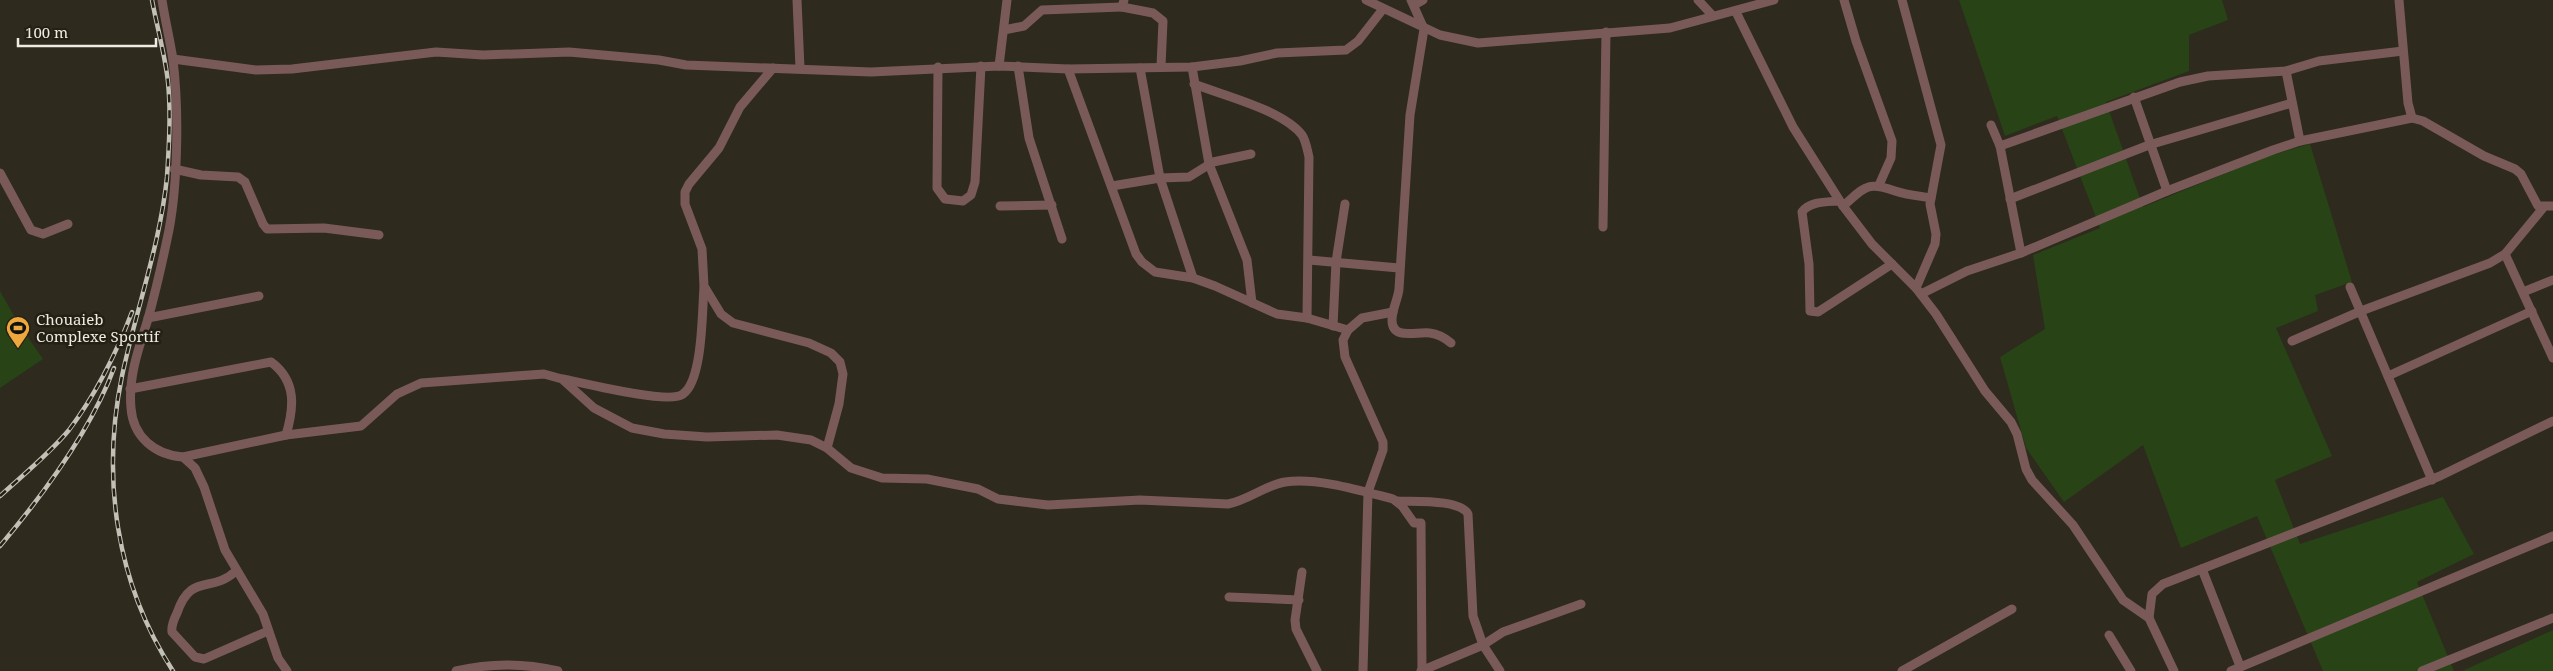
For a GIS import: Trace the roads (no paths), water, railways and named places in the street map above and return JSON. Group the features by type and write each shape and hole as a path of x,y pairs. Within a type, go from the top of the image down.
{"street":[{"path":"162,0 173,59 176,107 173,200 169,230 130,389 134,424 141,436 152,448 168,456 183,457 286,435 361,426 397,394 421,383 544,374 665,398 684,394 690,385 696,368 704,286 702,249 687,214 685,192 719,148 740,108 774,68"},
{"path":"797,0 800,68"},
{"path":"999,66 1007,0"},
{"path":"1366,0 1424,29 1461,41 1478,43 1670,28 1713,16 1736,12 1774,0"},
{"path":"1423,0 1412,3 1424,29 1410,115 1398,296 1393,312 1392,325 1399,333 1437,334 1451,343"},
{"path":"1698,0 1713,16"},
{"path":"1844,0 1856,41 1892,141 1891,158 1879,185"},
{"path":"1902,0 1940,136 1940,155 1931,198 1935,244 1918,291"},
{"path":"2399,0 2408,103 2412,118"},
{"path":"1004,30 1024,26 1042,10 1123,4 1153,13 1161,18 1164,26 1161,66"},
{"path":"173,59 256,70 292,69 436,52 483,55 569,52 659,60 686,65 871,72 981,66 1068,69 1192,67 1277,53 1346,50 1358,41 1383,9"},
{"path":"1736,12 1793,127 1841,204 1872,244 1918,291 1936,314 1984,391 2010,422 2017,434 2026,469 2032,480 2073,525 2123,600 2149,618 2174,671"},
{"path":"1604,227 1606,32"},
{"path":"2000,146 2134,97 2208,76 2286,71 2319,61 2404,52"},
{"path":"938,67 937,188 945,199 963,201 971,195 975,182 981,66"},
{"path":"1018,66 1029,138 1062,239"},
{"path":"1192,67 1209,164 1247,260 1252,303"},
{"path":"1140,68 1160,178 1193,278"},
{"path":"1068,69 1136,254 1142,262 1156,272 1193,278 1286,317 1307,318 1348,330"},
{"path":"2286,71 2300,141"},
{"path":"1194,84 1244,100 1291,125 1301,134 1309,157 1307,318"},
{"path":"2134,97 2149,145 2167,191"},
{"path":"2010,199 2149,145 2292,103"},
{"path":"1918,291 1967,271 2021,253 2167,191 2273,150 2300,141 2412,118 2423,121 2484,156 2515,169 2525,182 2533,200 2538,206 2543,208 2553,206"},
{"path":"1991,125 2000,146 2021,253"},
{"path":"1112,186 1160,178 1189,177 1209,164 1251,154"},
{"path":"174,169 201,175 240,178 245,182 263,224 267,228 324,228 380,235"},
{"path":"0,174 31,230 42,234 68,224"},
{"path":"1892,264 1818,312 1810,311 1809,264 1802,212 1816,204 1841,204 1866,188 1879,185 1896,192 1931,198"},
{"path":"1334,326 1336,262 1345,204"},
{"path":"1000,206 1052,205"},
{"path":"2292,341 2360,311 2490,263 2505,254 2543,208"},
{"path":"2505,254 2551,346 2553,358"},
{"path":"1309,260 1399,268"},
{"path":"2523,292 2553,280"},
{"path":"704,286 721,314 733,323 809,343 830,353 840,362 843,374 827,448"},
{"path":"2350,287 2432,480"},
{"path":"148,318 259,296"},
{"path":"2388,376 2532,311"},
{"path":"1363,671 1368,492 1383,450 1383,442 1343,349 1343,340 1348,330 1362,318 1393,312"},
{"path":"130,389 271,362 282,372 291,388 293,402 286,435"},
{"path":"562,379 594,408 632,428 664,434 707,437 777,435 811,440 827,448 844,464 872,475 892,479 927,479 978,489 998,499 1048,505 1140,500 1228,504 1239,502 1284,482 1303,481 1368,492 1397,501 1457,504 1466,510 1468,514 1473,616 1483,645 1500,671"},
{"path":"2149,618 2151,599 2156,588 2432,480 2553,421"},
{"path":"183,457 195,468 204,487 225,550 263,614 278,658 287,671"},
{"path":"1397,501 1414,523 1422,523 1422,671 1483,645 1503,632 1581,604"},
{"path":"2231,671 2553,536"},
{"path":"2202,569 2240,666"},
{"path":"236,571 226,580 199,585 189,590 181,602 172,632 195,657 204,659 268,632"},
{"path":"1302,572 1295,620 1296,629 1317,671"},
{"path":"1229,597 1299,600"},
{"path":"1902,671 2012,609"},
{"path":"2422,671 2553,618"},
{"path":"2109,635 2131,671"},
{"path":"456,671 474,667 511,665 558,671"}],"railway":[{"path":"152,0 168,82 170,118 167,177 159,228 122,376 116,414 113,453 114,491 118,529 126,566 138,602 154,637 173,671"},
{"path":"0,496 44,456 69,430 105,373 132,312"},
{"path":"0,546 49,484 79,438 93,415 114,368"}],"place":[{"name":"Chouaieb Complexe Sportif","path":"18,349"}]}
